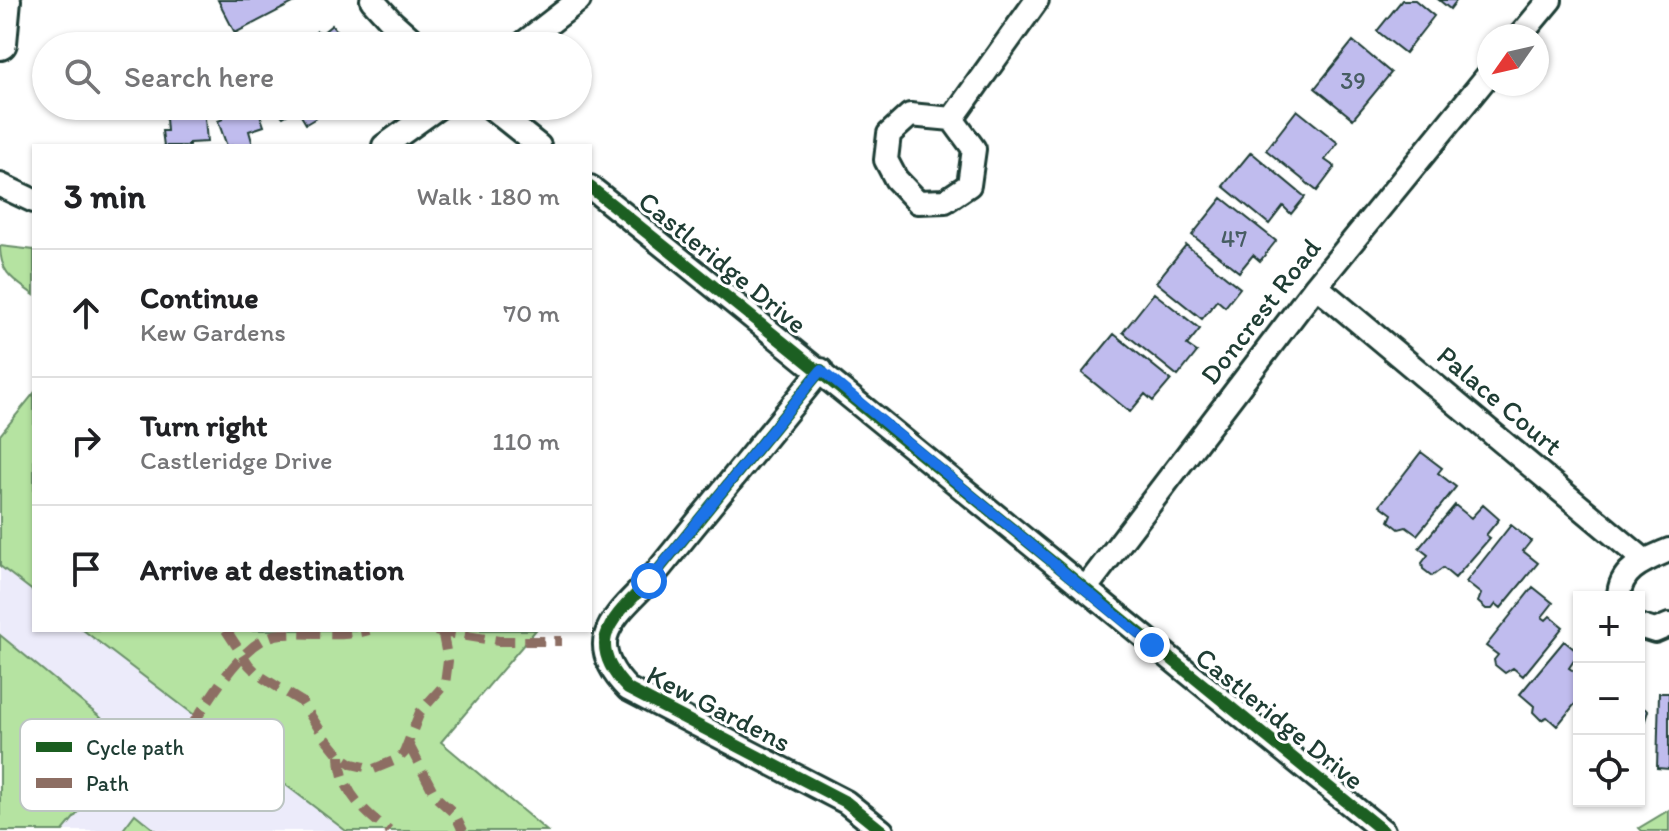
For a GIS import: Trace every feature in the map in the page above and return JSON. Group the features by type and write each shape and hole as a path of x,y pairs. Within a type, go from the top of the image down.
{"street":[{"path":"0,43 4,0"},
{"path":"372,0 403,32"},
{"path":"538,32 579,0"},
{"path":"952,119 1037,0"},
{"path":"1530,24 1550,0"},
{"name":"Doncrest Road","path":"1085,589 1316,286 1477,89"},
{"path":"910,115 952,119 974,149 969,185 945,201 918,202 896,179 886,160 889,134 910,115"},
{"path":"387,144 420,120"},
{"path":"506,120 536,144"},
{"path":"0,185 32,200"},
{"name":"Castleridge Drive","path":"592,189 821,370 1383,831"},
{"name":"Palace Court","path":"1316,286 1645,561"},
{"name":"Kew Gardens","path":"821,370 610,625 605,650 617,678 628,689 846,802 882,831"},
{"path":"1619,591 1625,574 1669,550"},
{"path":"1645,628 1655,631 1669,625"}],"shaded area":[{"path":"0,566 32,590 32,632 86,632 199,719 20,719 20,811 284,811 284,784 346,831 0,831"}],"green space":[{"path":"0,246 32,250 32,294 5,270"},
{"path":"32,395 32,590 0,566 0,435"},
{"path":"86,632 534,632 441,742 547,831 346,831 284,784 284,719 199,719"},
{"path":"0,635 102,719 20,719 20,811 80,811 63,831 0,831"},
{"path":"1669,810 1669,831 1642,831 1639,828"},
{"path":"135,814 156,831 122,831"}],"building":[{"path":"218,0 297,0 237,32"},
{"path":"1402,0 1415,0 1434,16 1405,53 1377,31"},
{"path":"1439,0 1457,0 1450,9"},
{"path":"332,25 338,32 323,32"},
{"path":"1353,41 1391,73 1353,119 1315,88"},
{"path":"1297,110 1338,143 1325,160 1335,167 1317,191 1266,150"},
{"path":"166,120 205,120 207,142 164,144 162,131 167,131"},
{"path":"262,120 264,126 249,131 253,144 226,144 218,121"},
{"path":"1251,152 1305,197 1291,214 1283,206 1269,224 1223,186"},
{"path":"1222,198 1276,241 1260,261 1253,255 1239,272 1192,235"},
{"path":"1186,245 1240,288 1225,307 1217,300 1202,319 1156,282"},
{"path":"1154,293 1200,329 1187,345 1197,352 1178,376 1123,332"},
{"path":"1114,334 1171,380 1153,401 1145,394 1130,412 1082,373"},
{"path":"1421,452 1442,468 1438,473 1456,487 1417,535 1406,527 1399,529 1389,521 1392,514 1380,505"},
{"path":"1455,505 1471,518 1483,505 1499,519 1486,535 1490,538 1455,578 1443,568 1432,576 1423,569 1422,563 1428,555 1419,548"},
{"path":"1511,525 1531,541 1523,551 1538,563 1501,608 1496,604 1492,609 1486,609 1478,602 1481,594 1466,582"},
{"path":"1533,587 1553,603 1542,617 1546,620 1550,616 1563,627 1523,676 1513,668 1505,673 1495,665 1498,655 1486,646"},
{"path":"1564,641 1573,648 1573,662 1569,668 1573,671 1573,706 1557,726 1547,717 1541,720 1533,712 1534,706 1520,694"},
{"path":"1659,693 1669,693 1669,769 1657,768"}],"marked path":[{"path":"227,632 260,676 302,702 340,756 352,764 374,769 398,759 404,753 420,712 445,684 448,661 442,632"},
{"path":"196,719 243,656 268,637 358,632"},
{"path":"441,632 499,641 562,641"},
{"path":"409,745 436,797 455,814 463,831"},
{"path":"340,756 344,779 355,799 389,831"}],"cycle path":[{"path":"592,189 1383,831"},
{"path":"821,370 655,574 621,611 606,636 606,651 614,672 628,689 846,802 882,831"}],"route":[{"path":"649,581 821,370 1152,645"}]}
